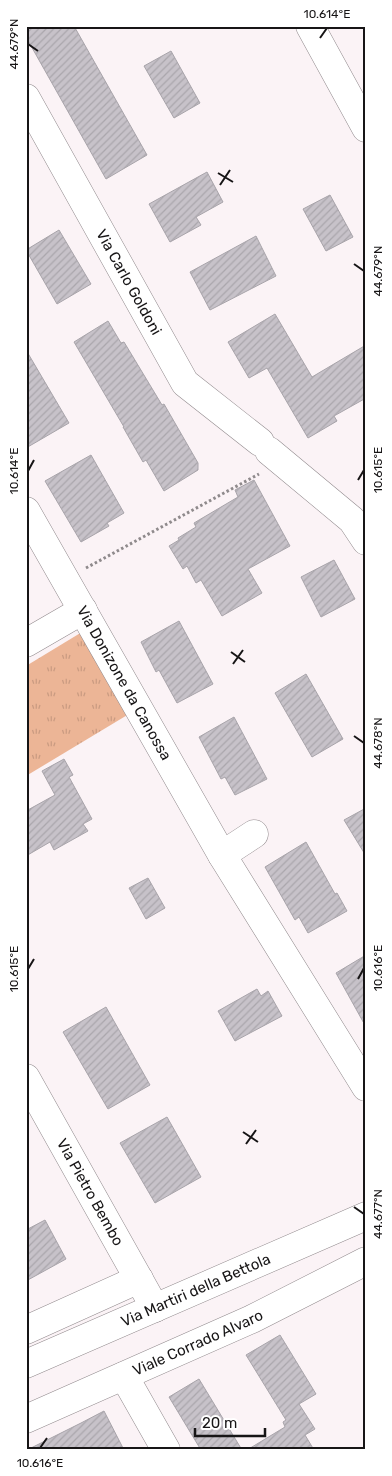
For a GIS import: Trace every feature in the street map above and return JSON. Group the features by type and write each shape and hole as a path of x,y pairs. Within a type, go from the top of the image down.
{"street":[{"path":"310,26 366,128"},
{"name":"Via Carlo Goldoni","path":"26,98 185,383 352,520 366,541"},
{"name":"Via Donizone da Canossa","path":"26,511 222,855 366,1087"},
{"path":"26,643 83,610"},
{"path":"222,855 254,834"},
{"name":"Via Pietro Bembo","path":"26,1078 155,1308"},
{"name":"Via Martiri della Bettola","path":"26,1364 366,1216"},
{"name":"Viale Corrado Alvaro","path":"26,1419 252,1320 366,1261"},
{"path":"26,1330 139,1279"},
{"path":"124,1376 166,1450"}],"path":[{"path":"65,580 270,452"}],"green space":[{"path":"82,632 129,714 26,776 26,666"}],"building":[{"path":"26,26 74,26 147,155 106,179 26,37"},
{"path":"171,51 200,103 174,118 144,66"},
{"path":"207,172 223,202 196,217 201,225 170,242 149,204"},
{"path":"330,195 353,237 326,251 303,209"},
{"path":"59,230 91,284 57,304 26,250"},
{"path":"256,236 276,276 210,310 190,272"},
{"path":"275,314 312,377 366,345 366,398 334,416 337,421 308,438 267,368 249,378 228,342"},
{"path":"108,321 121,343 124,342 162,405 164,404 198,463 198,470 164,491 146,460 143,462 74,342"},
{"path":"26,350 69,423 26,448"},
{"path":"91,455 124,513 107,523 109,526 81,542 45,481"},
{"path":"254,480 290,546 248,569 262,593 222,616 201,580 196,583 187,566 183,569 169,546 196,527 194,523 238,497 235,490"},
{"path":"334,560 355,599 321,617 301,577"},
{"path":"179,621 213,684 177,703 159,670 156,672 141,642"},
{"path":"306,674 343,739 312,757 275,693"},
{"path":"234,717 267,779 235,795 225,777 221,779 199,737"},
{"path":"64,759 73,775 69,777 92,819 83,824 88,831 54,850 50,842 26,856 26,811 55,795 42,771"},
{"path":"366,808 366,856 344,820"},
{"path":"306,842 335,894 337,893 347,911 308,933 299,917 295,920 265,867"},
{"path":"148,878 165,908 146,919 129,888"},
{"path":"366,955 366,1027 336,973"},
{"path":"257,989 261,996 268,991 282,1016 235,1041 218,1011"},
{"path":"106,1007 150,1085 108,1109 63,1032"},
{"path":"167,1117 201,1177 155,1203 120,1143"},
{"path":"45,1220 66,1259 26,1281 26,1230"},
{"path":"280,1335 316,1394 299,1404 315,1429 305,1435 314,1450 247,1450 285,1427 283,1422 286,1420 246,1355"},
{"path":"199,1379 242,1450 201,1450 169,1397"},
{"path":"104,1411 124,1450 27,1450 81,1423"}]}
